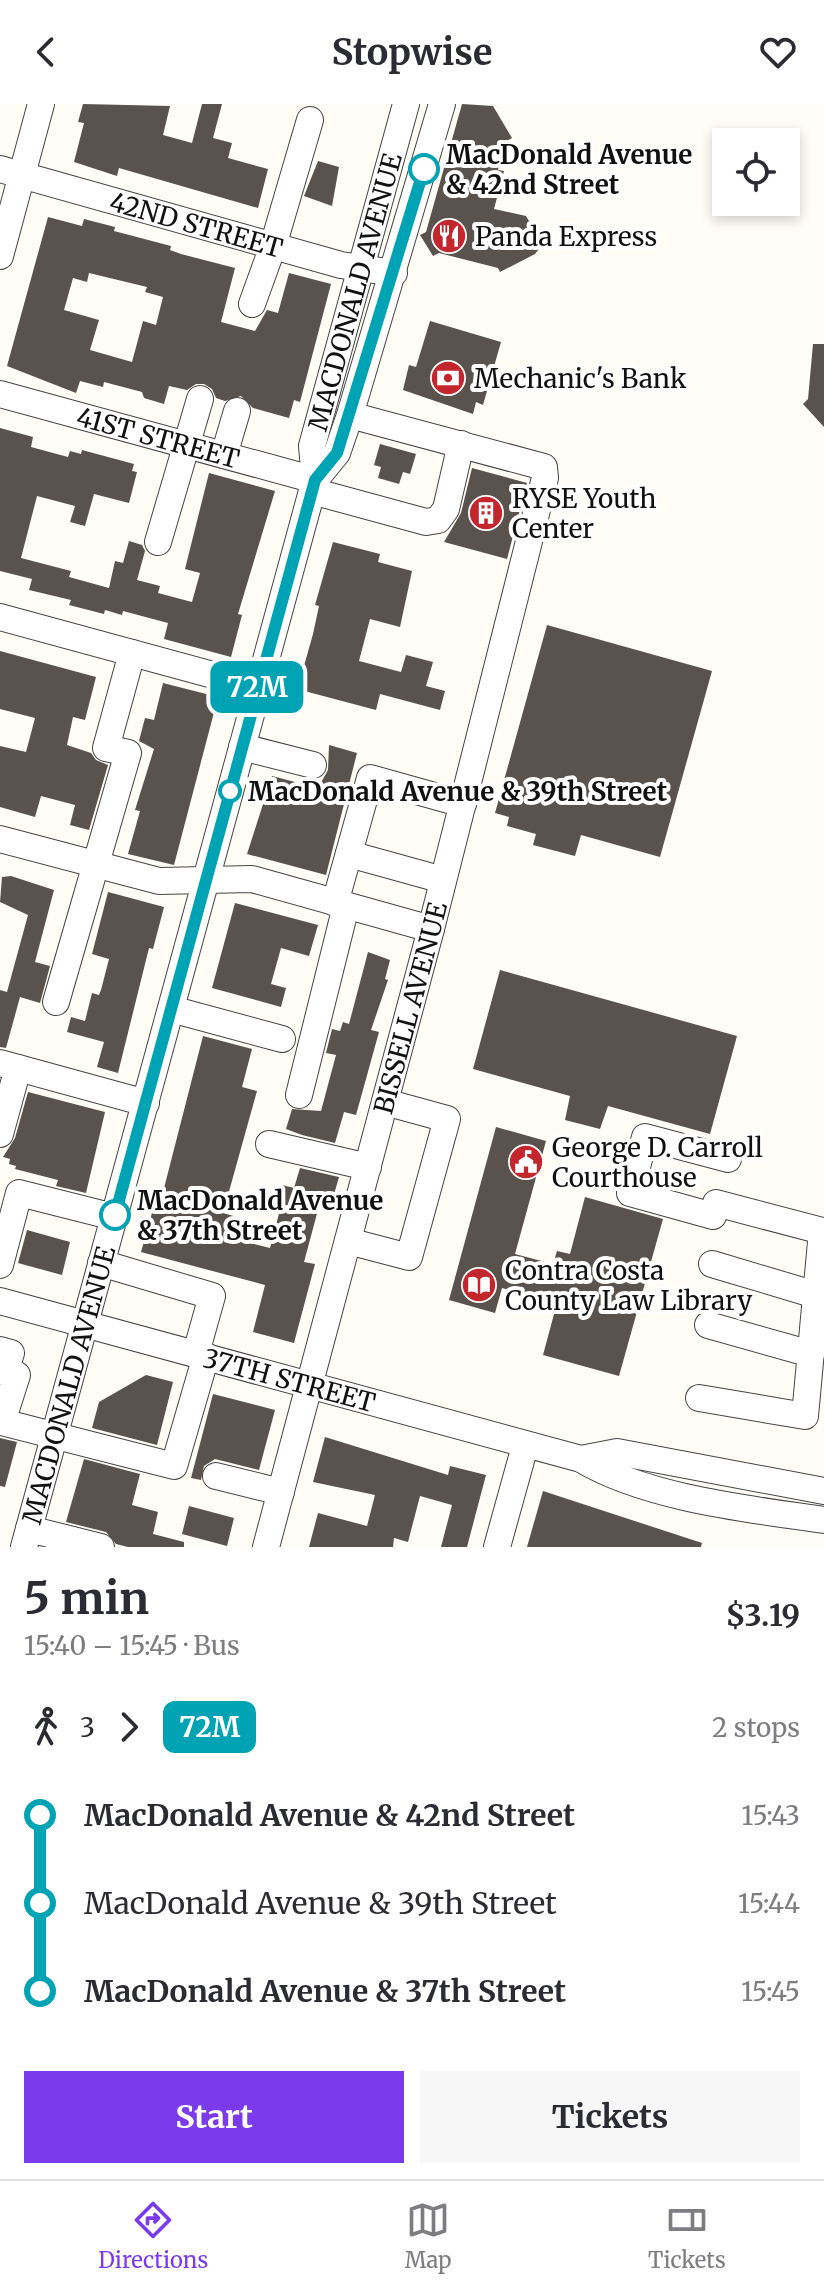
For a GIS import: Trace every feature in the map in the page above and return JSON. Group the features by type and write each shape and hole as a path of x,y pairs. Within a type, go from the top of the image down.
{"street":[{"path":"0,256 11,172 41,104"},
{"name":"MACDONALD AVENUE","path":"27,1538 314,486 312,446 406,104"},
{"name":"MACDONALD AVENUE","path":"314,486 337,453 350,415 442,104"},
{"path":"252,304 273,246 310,120"},
{"name":"42ND STREET","path":"11,172 273,246 394,273"},
{"name":"41ST STREET","path":"0,394 224,455 426,522 438,520 446,509 461,444"},
{"path":"158,542 200,399"},
{"path":"224,455 237,411"},
{"path":"350,415 461,444"},
{"name":"BISSELL AVENUE","path":"266,1547 431,929 545,478 544,467 461,444"},
{"path":"0,617 257,687"},
{"path":"56,1002 128,753 106,748 132,653"},
{"path":"242,747 313,765"},
{"path":"299,1095 349,854 370,778 463,804"},
{"path":"0,839 159,881 252,879 431,929"},
{"path":"349,854 443,880"},
{"path":"171,1009 282,1039"},
{"path":"0,1134 9,1066 146,1103"},
{"path":"348,1241 409,1257 447,1119 385,1102"},
{"path":"699,1398 805,1416 822,1231 630,1193 645,1137 728,1159"},
{"path":"269,1144 368,1167"},
{"path":"0,1265 19,1193 114,1217"},
{"path":"0,1350 11,1353 5,1372 17,1375 2,1422 174,1466 212,1296 101,1263"},
{"path":"712,1264 816,1295"},
{"name":"37TH STREET","path":"0,1301 581,1459 610,1477 813,1518"},
{"path":"708,1325 811,1354"},
{"path":"497,1547 525,1446"},
{"name":"37TH STREET","path":"581,1459 617,1452 814,1490"},
{"path":"216,1476 281,1492"},
{"path":"27,1538 101,1547"}],"building":[{"path":"83,104 170,106 163,135 192,143 202,104 222,104 213,138 232,143 228,158 268,169 258,208 119,168 117,176 74,162 84,123 78,122"},
{"path":"462,104 493,106 512,138 505,142 498,170 504,171 494,209 526,216 543,244 535,254 500,272 498,268 439,253 433,256 420,235 426,232"},
{"path":"318,161 339,167 332,206 304,196"},
{"path":"48,217 82,226 84,219 115,227 114,231 171,246 170,250 181,254 235,268 221,322 255,331 267,310 278,313 289,273 331,284 300,402 294,400 289,418 253,408 241,396 225,401 216,398 212,389 204,384 196,384 187,390 169,386 164,404 144,398 142,392 104,382 103,387 80,381 76,393 7,366","holes":["89,273 147,287 145,292 163,297 156,325 143,321 132,362 90,350 99,320 64,310 73,278 87,282"]},
{"name":"Mechanic's Bank","path":"430,321 501,342 483,405 476,402 473,414 403,390 409,365 416,367"},
{"path":"813,344 824,344 824,427 803,404 808,399"},
{"path":"0,428 33,437 31,447 68,457 70,451 81,454 82,450 134,464 132,471 137,472 129,503 94,494 85,526 70,522 75,506 37,496 21,558 71,571 69,577 109,588 115,561 123,563 129,541 142,545 145,551 137,580 160,586 158,593 192,602 200,573 185,569 209,473 275,491 238,614 242,615 231,657 164,639 168,623 123,611 122,615 105,610 104,614 69,605 71,600 29,590 32,579 0,571"},
{"path":"380,444 416,454 410,474 403,472 399,484 378,478 381,467 374,465"},
{"name":"RYSE Youth Center","path":"472,468 527,483 507,559 444,542 461,513"},
{"path":"333,542 380,554 378,562 412,571 400,627 370,619 359,661 401,672 406,655 433,662 426,686 445,691 440,710 380,694 376,710 293,688 297,672 302,673 313,634 319,606 315,605"},
{"path":"547,625 712,671 660,857 581,835 575,856 533,845 536,834 507,826 509,817 495,813"},
{"path":"0,651 96,677 85,720 73,717 67,745 91,753 96,760 108,765 89,830 70,825 75,805 41,796 35,817 0,807 0,746 26,752 35,718 0,709"},
{"path":"163,683 218,697 174,865 128,854 140,811 135,810 154,749 139,741 145,718 154,720"},
{"path":"329,745 357,753 326,875 247,854 272,776 318,788 328,770"},
{"path":"11,876 54,890 35,962 50,966 40,1003 20,997 6,1048 0,1047 0,990 7,992 28,915 0,902 2,877"},
{"path":"108,892 164,907 153,949 149,948 118,1073 97,1067 104,1042 67,1032 71,1017 85,1021 92,993 99,995 101,990 109,959 92,954"},
{"path":"235,903 318,925 309,956 281,948 271,984 286,988 281,1007 212,988"},
{"path":"368,952 390,960 385,979 388,980 371,1030 379,1032 356,1115 344,1112 335,1143 286,1129 292,1109 321,1111 336,1055 326,1053 332,1029 340,1031 343,1022 349,1024"},
{"path":"500,970 737,1036 710,1134 608,1106 600,1129 565,1120 570,1096 473,1069"},
{"path":"203,1036 252,1049 242,1087 257,1091 223,1213 237,1217 231,1238 270,1248 282,1202 277,1201 282,1185 294,1188 300,1168 339,1177 333,1198 322,1195 304,1262 315,1264 294,1343 253,1332 265,1285 141,1252 157,1195 162,1196"},
{"path":"28,1092 105,1112 86,1193 56,1186 58,1180 15,1169 16,1166 9,1164 10,1159 3,1157 15,1138"},
{"path":"496,1127 546,1141 515,1254 553,1264 557,1251 570,1254 585,1197 663,1219 619,1376 543,1355 557,1303 502,1288 495,1313 449,1300"},
{"path":"27,1230 70,1242 62,1275 18,1263"},
{"path":"146,1375 173,1382 157,1445 92,1428 99,1402"},
{"path":"213,1394 275,1410 259,1470 215,1459 204,1466 201,1480 191,1478"},
{"path":"325,1437 448,1475 450,1466 486,1475 467,1547 441,1547 452,1505 420,1496 408,1542 394,1538 393,1547 309,1547 318,1513 367,1526 375,1495 313,1482"},
{"path":"0,1438 17,1442 5,1487 0,1486"},
{"path":"84,1459 140,1474 132,1505 158,1512 153,1534 184,1542 184,1547 128,1547 116,1544 106,1532 66,1522"},
{"path":"543,1491 702,1543 701,1547 527,1547"},
{"path":"189,1506 234,1518 227,1546 182,1534"}],"bus line":[{"name":"72M","path":"115,1215 315,480 337,453 424,169"}],"place":[{"name":"MacDonald Avenue & 42nd Street","path":"424,169"},
{"name":"Panda Express","path":"449,236"},
{"name":"Mechanic's Bank","path":"448,378"},
{"name":"RYSE Youth Center","path":"486,513"},
{"name":"MacDonald Avenue & 39th Street","path":"230,791"},
{"name":"George D. Carroll Courthouse","path":"526,1162"},
{"name":"MacDonald Avenue & 37th Street","path":"115,1215"},
{"name":"Contra Costa County Law Library","path":"479,1285"}]}
